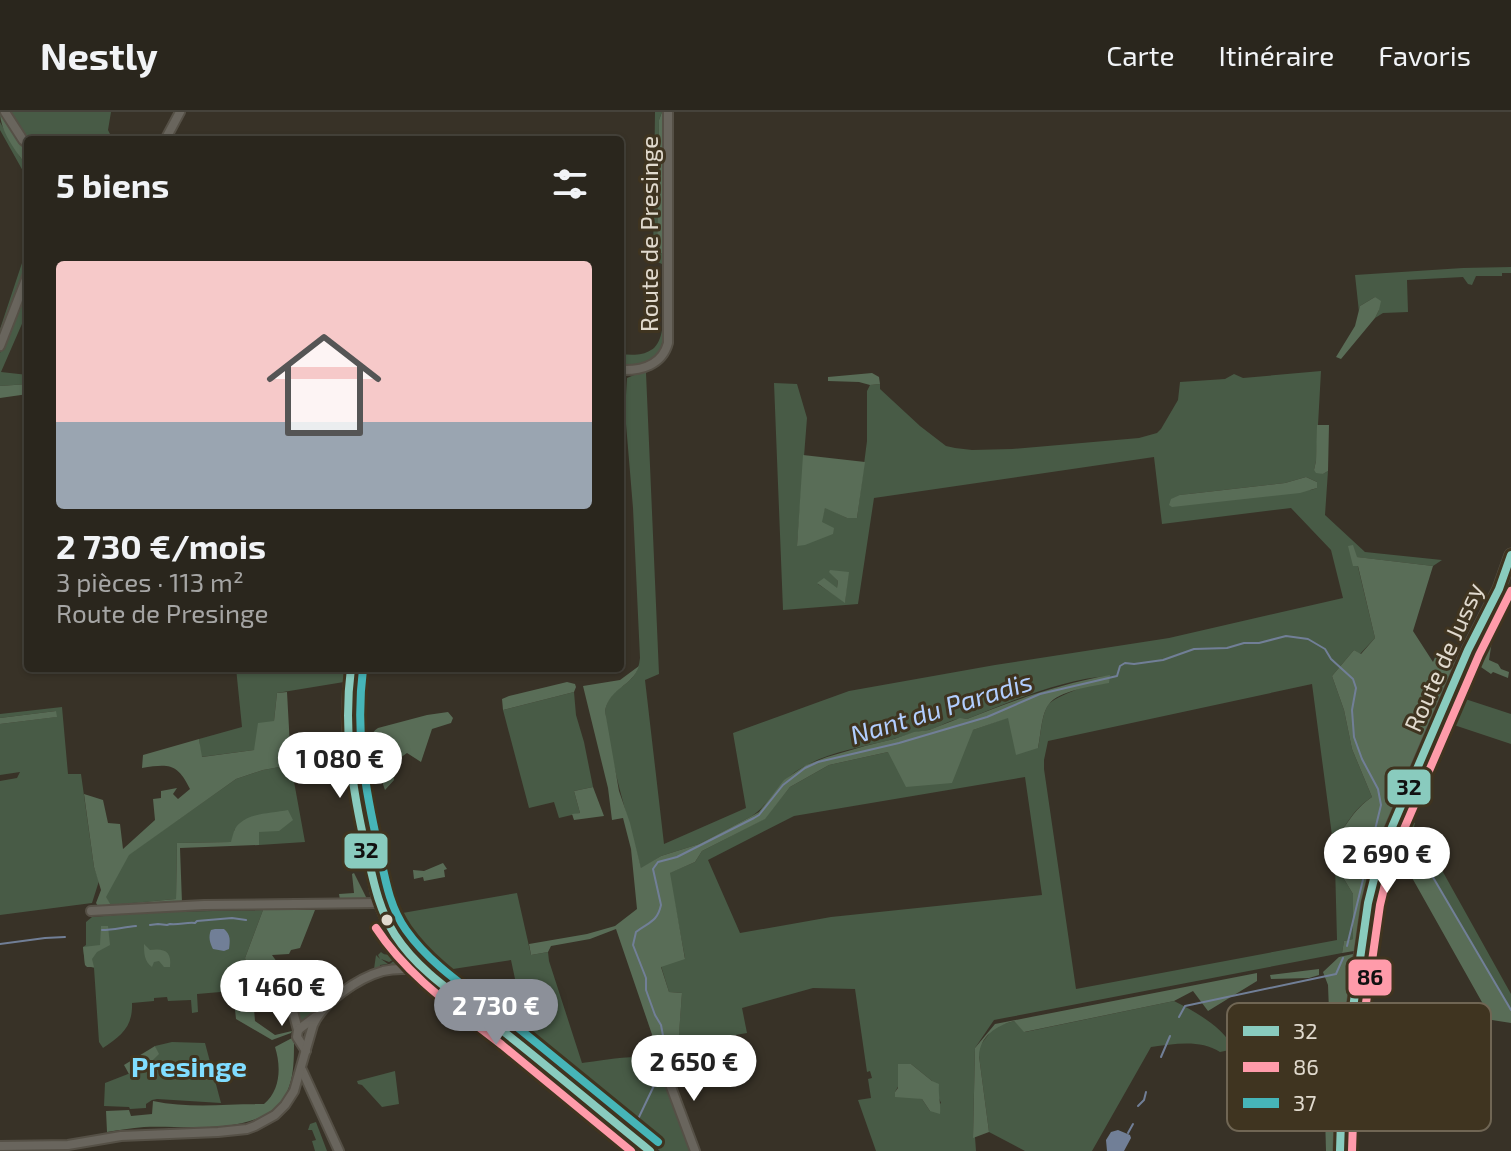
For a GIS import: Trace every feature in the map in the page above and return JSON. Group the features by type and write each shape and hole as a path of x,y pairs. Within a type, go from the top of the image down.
{"main road":[{"name":"Route de Jussy","path":"1354,1003 1374,874 1452,686 1493,601 1502,568 1511,555"},
{"name":"Route de Jussy","path":"1340,1151 1341,1131"}],"street":[{"path":"5,112 24,141"},
{"path":"167,136 180,112"},
{"name":"Route de Presinge","path":"624,370 637,370 653,364 662,356 668,343 668,112"},
{"path":"0,346 24,284"},
{"path":"351,672 348,729 351,772 378,903 394,934 427,973 650,1151"},
{"path":"91,911 204,905 378,903"},
{"path":"298,1030 328,1003 366,978 390,970 427,973"},
{"path":"285,981 298,1030 297,1037 306,1051"},
{"path":"0,1146 45,1147 121,1136 247,1129 269,1119 285,1105 294,1091 316,1017"},
{"path":"661,1059 695,1151"},
{"path":"301,1070 339,1151"}],"green space":[{"path":"0,112 24,145 24,162 6,134"},
{"path":"9,112 111,112 108,130 111,136 26,136"},
{"path":"655,112 662,112 659,120 657,248 660,253 666,254 664,331 654,358 635,366 624,366 624,354 651,350 661,335 664,297 662,264 653,260"},
{"path":"665,112 666,254 657,249 659,120"},
{"path":"0,122 24,162 24,173 0,130"},
{"path":"24,257 24,277 0,340 0,329"},
{"path":"1511,267 1511,273 1502,273 1502,276 1476,276 1472,285 1463,277 1407,280 1408,312 1383,313 1375,318 1379,310 1375,297 1360,306 1359,312 1355,275"},
{"path":"24,296 24,319 1,372 24,375 24,384 0,386 0,353"},
{"path":"1375,297 1381,301 1375,318 1341,359 1336,357 1355,326 1360,306"},
{"path":"1321,371 1314,470 1323,474 1328,471 1325,515 1365,552 1442,560 1433,566 1356,557 1353,546 1375,638 1360,654 1354,650 1332,676 1344,710 1352,749 1372,797 1355,813 1333,843 1312,684 1048,741 1044,769 1076,989 1337,940 1335,864 1353,894 1353,939 1344,941 1342,953 994,1020 975,1048 973,1137 976,1151 876,1151 858,1100 871,1098 868,1079 872,1078 870,1071 867,1072 855,989 813,988 742,1008 747,1033 678,1045 682,993 669,992 661,966 685,958 669,873 695,862 702,851 764,819 790,787 829,765 973,730 1009,717 1038,748 1046,709 1052,701 1110,676 1055,686 967,719 954,720 930,730 817,760 789,777 752,816 699,844 661,856 641,869 615,771 605,711 612,695 634,675 640,658 625,412 627,378 646,373 659,674 645,680 664,844 746,808 733,733 849,691 1169,638 1343,598 1331,550 1291,508 1162,524 1154,457 874,498 858,604 783,610 774,383 797,384 807,418 797,546 821,522 825,507 847,518 857,518 867,441 867,391 870,385 880,384 880,389 946,446 972,450 1139,438 1161,429 1178,400 1180,382 1225,379 1234,374 1243,378","holes":["1306,477 1317,482 1317,488 1180,495 1285,483","830,572 848,573 845,602 818,584 824,579 837,589 838,581","1025,777 1042,895 831,917 740,933 708,860 794,816","911,1064 932,1081 941,1103 930,1111 922,1099 895,1092"]},
{"path":"872,373 879,377 880,384 828,381 828,377"},
{"path":"24,384 24,395 0,398 0,386"},
{"path":"1317,425 1329,425 1328,471 1323,474 1314,470"},
{"path":"803,455 865,462 857,518 847,518 825,508 822,522 834,528 833,534 797,546"},
{"path":"1306,477 1317,482 1317,488 1300,493 1169,505 1171,499 1180,495 1285,483"},
{"path":"1353,545 1357,557 1433,566 1413,631 1433,662 1436,655 1457,661 1375,853 1354,951 1342,953 1344,941 1353,939 1353,894 1335,864 1333,843 1355,813 1372,797 1352,749 1344,710 1332,676 1354,650 1361,654 1375,638 1358,566 1353,566 1348,546"},
{"path":"830,570 849,572 845,603 817,583 824,578 837,588 838,581"},
{"path":"1489,640 1492,641 1489,660 1509,672 1508,678 1493,672 1491,674 1478,665 1478,655 1484,652"},
{"path":"639,666 631,679 611,697 605,711 619,791 641,868 661,856 699,844 759,812 784,780 806,765 929,730 960,718 967,719 1055,688 1110,675 1109,683 1068,692 1049,704 1038,748 1016,755 1008,718 973,730 952,783 906,787 888,752 829,765 790,787 765,819 702,851 695,862 670,873 685,959 661,967 669,992 682,993 678,1048 658,1052 616,929 590,939 551,946 548,952 531,955 529,944 615,926 637,909 631,849 623,818 612,820 608,788 583,686 620,680"},
{"path":"236,672 345,672 344,682 277,693 274,721 254,750 201,757 199,739 242,727"},
{"path":"567,682 575,684 574,692 503,710 502,699"},
{"path":"287,692 291,765 236,779 129,855 106,897 111,905 176,899 177,843 231,842 238,825 262,814 288,810 293,820 279,831 259,832 259,845 180,848 182,903 100,909 96,903 101,890 94,867 84,794 103,800 108,823 120,824 123,849 155,820 153,799 161,798 161,791 177,788 173,794 178,799 190,789 181,774 171,767 142,768 143,755 199,739 202,757 254,750 258,723 274,721 277,693"},
{"path":"574,692 576,715 593,787 574,791 580,813 559,818 554,802 529,808 503,710"},
{"path":"1453,695 1511,714 1511,744 1442,721"},
{"path":"62,707 68,774 81,774 94,867 99,881 92,903 0,915 0,781 17,778 20,772 0,775 0,724 56,717 56,711 0,718 0,714"},
{"path":"56,711 57,717 0,724 0,718"},
{"path":"448,712 453,718 451,723 432,729 421,762 407,753 400,758 393,743 389,744 394,780 385,790 372,741 374,732 378,728"},
{"path":"291,765 305,842 259,845 259,832 235,829 232,842 177,843 176,899 111,905 105,897 128,855 236,779"},
{"path":"593,787 604,816 574,820 572,814 580,813 574,791"},
{"path":"1402,817 1415,823 1412,835 1424,838 1511,994 1511,1010 1424,862 1422,849 1402,847 1411,864 1406,867 1393,842"},
{"path":"1409,846 1422,848 1424,862 1511,1010 1511,1023 1492,1020 1491,1003 1482,1003 1406,867 1411,864 1403,850"},
{"path":"443,863 447,869 444,870 445,877 424,881 423,877 414,879 413,870 424,871"},
{"path":"354,873 367,899 340,900 339,894 354,893"},
{"path":"517,893 531,955 548,952 582,1063 633,1057 659,1061 690,1151 660,1151 496,1018 518,993 511,960 440,971 403,934 391,915"},
{"path":"263,910 245,958 252,984 244,990 197,994 198,1012 192,1013 191,1000 168,1001 167,997 132,1003 125,1030 103,1048 99,1042 94,968 85,965 83,947 86,945 86,922 92,917 154,912"},
{"path":"263,910 315,910 300,948 291,950 289,954 272,955 277,962 279,980 252,984 245,958"},
{"path":"101,926 108,926 110,945 97,952 92,959 94,967 87,967 83,947 100,945"},
{"path":"144,944 150,950 166,952 170,957 170,967 164,967 159,961 154,962 152,967 144,954"},
{"path":"397,949 399,956 401,954 410,961 409,965 390,964 398,957 389,962 381,959 388,964 374,969 376,955 380,959 378,955 381,952 392,954"},
{"path":"1353,954 1347,1003 1329,1003 1328,985 1323,972 1339,957"},
{"path":"284,960 315,962 315,978 284,977"},
{"path":"1319,969 1319,975 1309,978 1271,979 1270,975"},
{"path":"1257,973 1257,981 1208,1011 1193,991 1174,1001 1024,1032 1014,1021 995,1029 982,1043 979,1056 989,1132 973,1138 975,1048 995,1024"},
{"path":"288,982 313,983 314,1011 303,1022 299,1022"},
{"path":"244,990 254,1009 255,1021 275,1035 291,1033 272,1040 236,1019 233,991"},
{"path":"1174,1001 1216,1027 1227,1039 1227,1050 1220,1052 1204,1045 1187,1044 1151,1047 1092,1151 1025,1151 989,1132 979,1047 994,1027 1014,1021 1025,1032"},
{"path":"292,1038 294,1058 291,1081 281,1102 269,1113 236,1124 144,1127 107,1132 106,1111 129,1110 131,1116 152,1114 153,1101 195,1105 264,1104 277,1085 275,1047"},
{"path":"172,1042 205,1043 221,1103 157,1099 146,1104 146,1108 104,1106 105,1083 146,1067 158,1054 155,1046"},
{"path":"155,1046 159,1054 146,1067 129,1074 124,1065"},
{"path":"898,1064 911,1064 939,1084 940,1114 930,1111 922,1099 895,1097"},
{"path":"395,1071 399,1104 382,1107 357,1081"},
{"path":"316,1122 327,1151 315,1151 312,1141 316,1140 312,1130 308,1130 310,1124"},
{"path":"1325,1131 1334,1131 1334,1151 1326,1151"}],"water":[{"path":"224,929 228,934 229,949 213,949 210,935 211,930"},
{"path":"1118,1130 1131,1138 1124,1151 1107,1151 1106,1140 1111,1132"}],"waterway":[{"name":"Nant du Paradis","path":"664,1061 667,1057 661,1025 646,990 646,978 633,945 636,932 654,919 661,905 653,869 658,862 677,857 759,815 783,785 818,762 899,743 987,717 1040,694 1117,676 1120,666 1125,663 1163,660 1194,649 1227,648 1286,636 1308,639 1325,649 1331,659 1353,679 1356,688 1352,710 1354,737 1378,789 1381,805 1347,946"},
{"name":"Nant du Paradis","path":"1404,847 1424,862 1511,1010"},
{"path":"150,925 232,918 246,920"},
{"path":"102,930 136,926"},
{"path":"0,944 65,937"},
{"path":"1179,1017 1185,1006 1336,974 1343,958"},
{"path":"1161,1057 1170,1036"},
{"name":"Nant du Paradis","path":"636,1131 639,1117 660,1073 659,1065"},
{"path":"1138,1106 1146,1092"},
{"path":"1128,1133 1133,1124"},
{"name":"Nant du Paradis","path":"634,1146 634,1151"}],"transit line":[{"name":"32","path":"1354,1003 1368,903 1380,855 1468,650 1499,589 1511,555"},
{"name":"86","path":"1366,1003 1380,905 1391,859 1479,655 1511,591"},
{"name":"32","path":"351,672 350,759 357,804 377,893 395,935 429,974 650,1151"},
{"name":"37","path":"363,672 360,716 366,783 386,881 400,921 440,967 658,1142"},
{"name":"86","path":"376,928 403,962 434,991 631,1151"},
{"name":"32","path":"1340,1151 1341,1131"},
{"name":"86","path":"1352,1151 1353,1131"}],"district":[{"name":"Presinge","path":"189,1066"}]}
